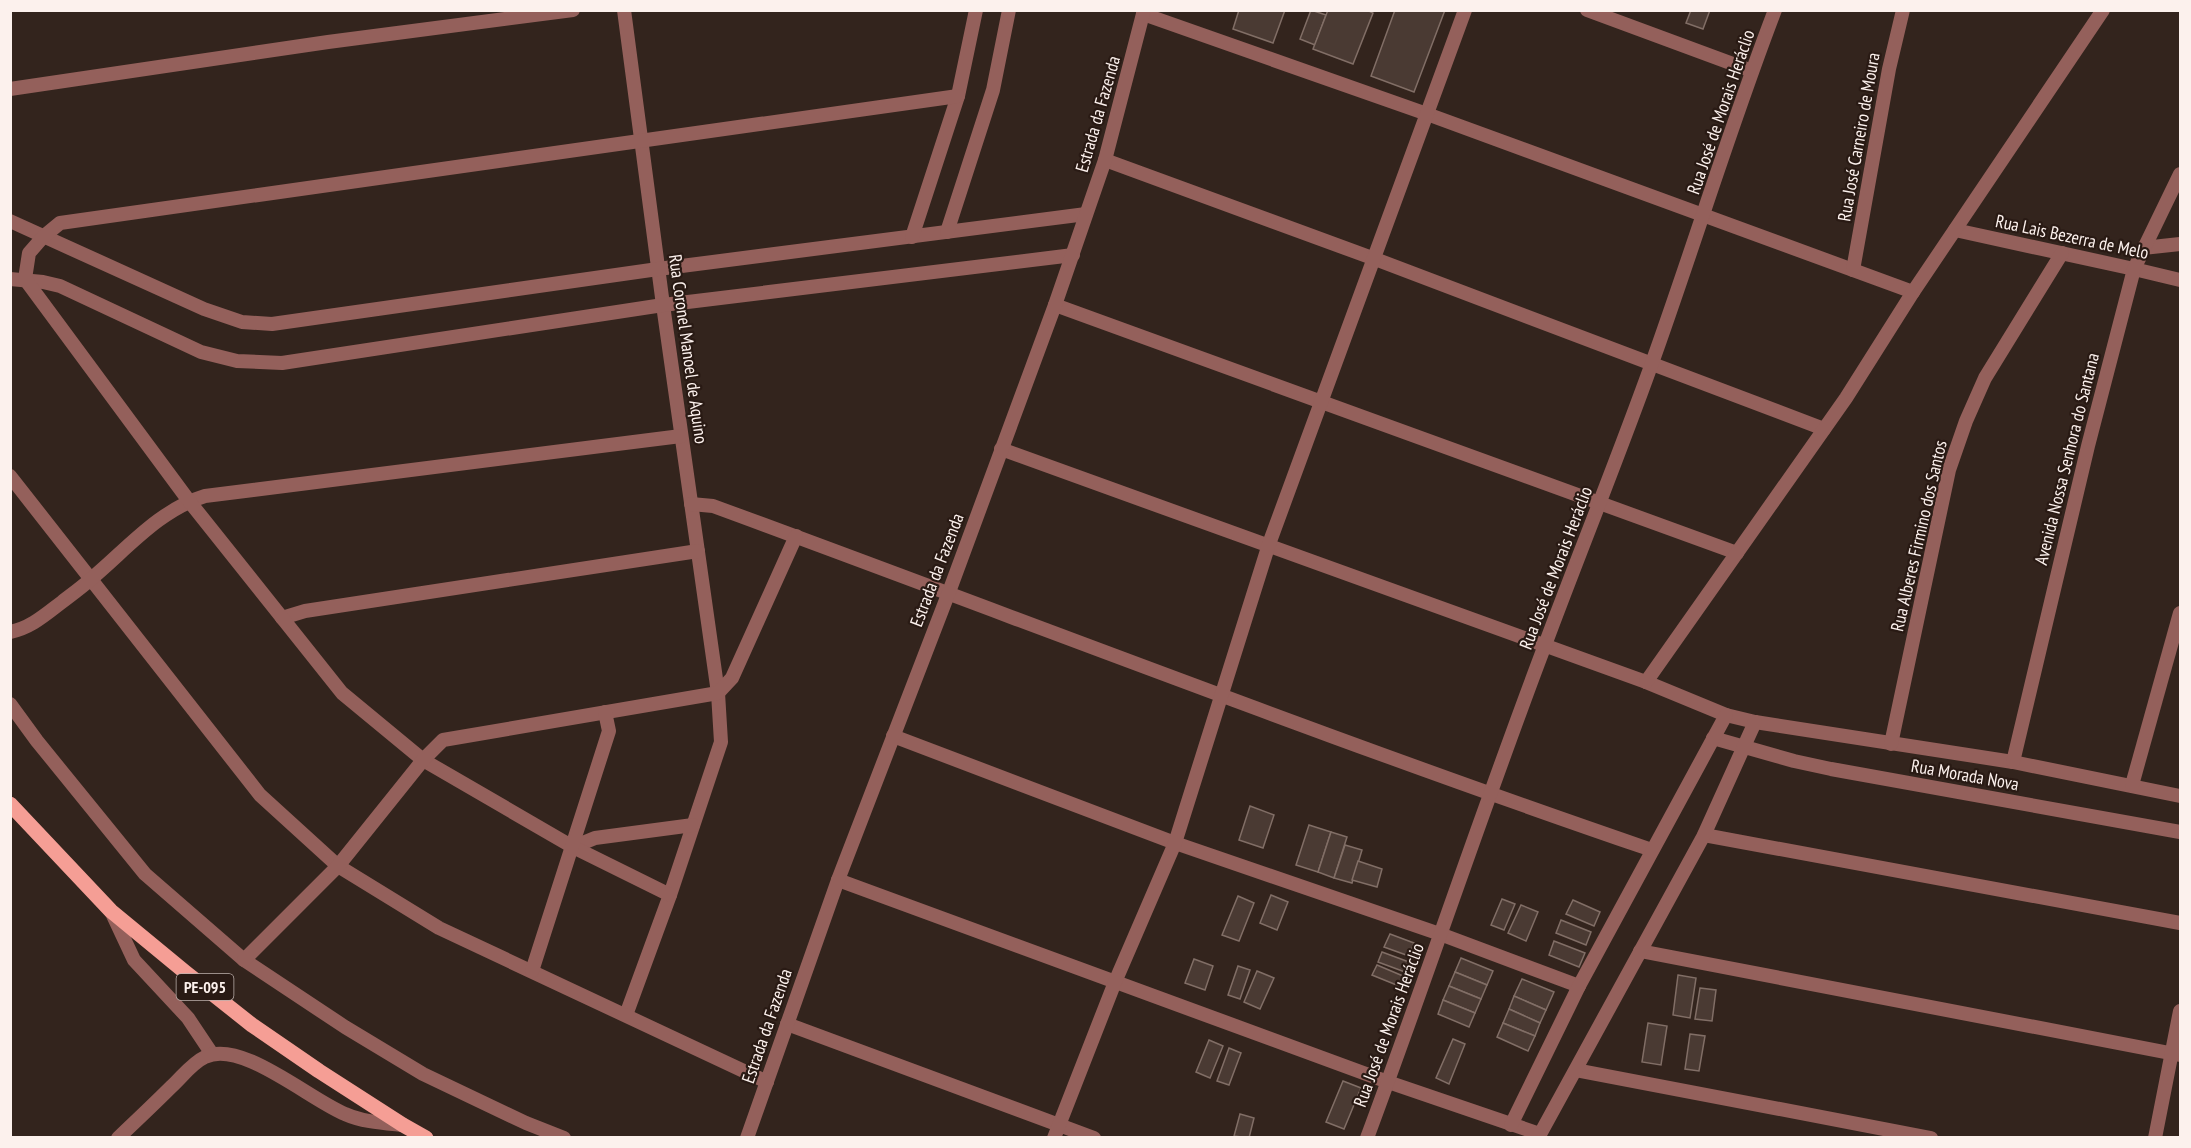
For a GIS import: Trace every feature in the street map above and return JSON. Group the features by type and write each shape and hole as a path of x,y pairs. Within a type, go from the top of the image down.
{"main road":[{"name":"PE-095","path":"10,804 111,911 252,1025 403,1125 426,1137"}],"street":[{"path":"10,89 328,42 573,10"},
{"name":"Rua Coronel Manoel de Aquino","path":"624,10 718,693 721,742 670,895 626,1015"},
{"path":"912,237 958,96 975,10"},
{"path":"947,232 993,90 1009,10"},
{"path":"1057,1131 1115,982 1175,843 1269,544 1465,10"},
{"path":"1587,10 1752,71"},
{"name":"Rua José de Morais Heráclio","path":"1367,1137 1544,646 1652,363 1775,10"},
{"name":"Rua José Carneiro de Moura","path":"1853,270 1889,69 1903,10"},
{"path":"1646,682 1866,369 1913,292 2103,10"},
{"path":"1143,12 1705,214 1913,292"},
{"name":"Estrada da Fazenda","path":"747,1137 838,880 949,592 1055,305 1105,160 1143,12"},
{"path":"670,895 573,847 423,760 342,693 189,501 25,279 30,253 43,237 60,223 958,96"},
{"path":"1105,160 1375,259 1824,429"},
{"name":"Avenida Nossa Senhora do Santana","path":"2013,762 2088,446 2134,269 2181,174"},
{"path":"10,221 223,317 272,324 658,269 1086,214"},
{"name":"Rua Lais Bezerra de Melo","path":"1955,230 2181,280"},
{"path":"2143,248 2181,243"},
{"name":"Rua Alberes Firmino dos Santos","path":"1891,744 1956,446 1985,378 2062,253"},
{"path":"10,279 25,279 60,286 201,352 237,361 282,363 663,305 1072,255"},
{"path":"1055,305 1737,554"},
{"path":"10,632 38,621 91,580 131,542 160,519 189,501 205,496 681,436"},
{"path":"1001,449 1646,682 1726,715 1755,722 2013,762 2181,796"},
{"path":"10,476 260,795 338,866 439,928 767,1082"},
{"path":"691,504 713,506 949,592 1222,697 1491,795 1652,850"},
{"path":"244,960 338,866 423,760 443,740 718,693 732,678 796,536"},
{"path":"282,618 305,611 698,551"},
{"path":"2132,785 2181,613"},
{"path":"10,704 37,741 145,874 244,960 345,1027 423,1074 526,1123 564,1137"},
{"path":"532,971 609,731 605,712"},
{"path":"1511,1125 1579,986 1726,715"},
{"path":"838,880 1539,1136 1704,835 1755,722"},
{"path":"893,736 1175,843 1440,934 1579,986"},
{"name":"Rua Morada Nova","path":"1713,738 1831,769 2181,832"},
{"path":"573,847 595,838 693,825"},
{"path":"1704,835 2181,923"},
{"path":"111,911 134,960 184,1013 212,1054"},
{"path":"1640,951 2177,1054"},
{"path":"2155,1137 2177,1054 2181,1011"},
{"path":"787,1024 1057,1131 1094,1137"},
{"path":"118,1137 191,1068 212,1054 228,1053 258,1064 314,1099 346,1115 370,1122 403,1125"},
{"path":"1576,1070 1931,1137"}],"building":[{"path":"1239,10 1285,10 1273,43 1233,29"},
{"path":"1311,10 1326,15 1315,45 1300,39"},
{"path":"1328,10 1367,10 1373,13 1353,64 1313,49"},
{"path":"1395,10 1445,10 1414,92 1371,76"},
{"path":"1691,10 1710,10 1703,29 1686,23"},
{"path":"1250,806 1274,815 1263,848 1239,840"},
{"path":"1309,825 1331,832 1318,872 1296,865"},
{"path":"1331,832 1347,837 1334,878 1318,872"},
{"path":"1345,845 1362,850 1352,883 1334,878"},
{"path":"1358,861 1382,869 1377,887 1352,880"},
{"path":"1271,895 1288,902 1277,930 1260,923"},
{"path":"1238,896 1254,903 1239,941 1222,935"},
{"path":"1502,899 1515,904 1504,930 1491,925"},
{"path":"1573,900 1600,912 1594,926 1566,914"},
{"path":"1521,905 1538,912 1526,941 1508,933"},
{"path":"1561,920 1591,932 1586,945 1556,933"},
{"path":"1390,934 1414,943 1409,956 1384,947"},
{"path":"1554,941 1585,953 1579,967 1549,955"},
{"path":"1382,952 1409,962 1405,972 1378,962"},
{"path":"1461,958 1493,971 1487,985 1455,972"},
{"path":"1194,959 1213,966 1205,990 1185,983"},
{"path":"1377,965 1403,976 1399,986 1372,975"},
{"path":"1238,966 1250,970 1240,999 1228,995"},
{"path":"1257,971 1274,978 1260,1009 1244,1002"},
{"path":"1455,972 1487,985 1481,999 1449,986"},
{"path":"1678,975 1696,978 1690,1018 1673,1015"},
{"path":"1522,979 1554,992 1546,1010 1514,996"},
{"path":"1449,986 1481,999 1475,1013 1443,1000"},
{"path":"1700,988 1716,990 1712,1021 1695,1019"},
{"path":"1514,996 1546,1010 1540,1023 1509,1009"},
{"path":"1443,1000 1475,1013 1469,1027 1438,1014"},
{"path":"1509,1009 1540,1023 1535,1036 1503,1023"},
{"path":"1503,1023 1535,1036 1528,1051 1497,1037"},
{"path":"1648,1023 1667,1026 1661,1065 1642,1062"},
{"path":"1690,1034 1705,1036 1699,1071 1685,1069"},
{"path":"1453,1039 1465,1044 1449,1084 1436,1078"},
{"path":"1209,1040 1223,1046 1210,1078 1196,1072"},
{"path":"1229,1048 1241,1053 1229,1085 1217,1081"},
{"path":"1343,1081 1361,1088 1344,1129 1326,1122"},
{"path":"1240,1114 1254,1118 1249,1138 1234,1136"}]}
